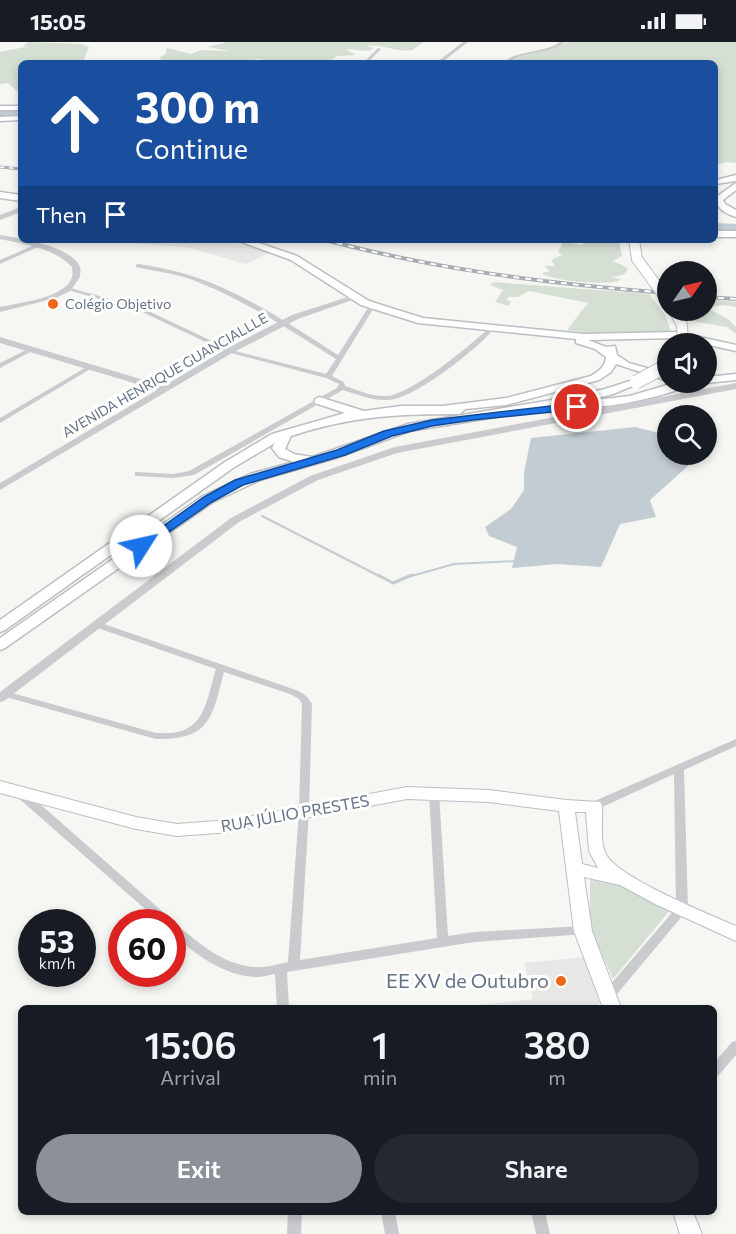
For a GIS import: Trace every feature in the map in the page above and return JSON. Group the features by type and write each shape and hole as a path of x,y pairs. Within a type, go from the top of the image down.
{"main road":[{"path":"0,108 18,108"},
{"path":"0,119 18,118"},
{"path":"718,178 736,172"},
{"path":"718,179 736,178"},
{"path":"718,191 736,186"},
{"path":"736,186 718,198 721,206 736,214"},
{"path":"0,196 18,199"},
{"path":"718,234 736,234"},
{"path":"243,243 280,254 305,267 370,309 426,324 584,336 677,335 735,348"},
{"path":"250,243 294,258 352,298 376,308 422,321 491,330"},
{"path":"634,243 637,259 657,286"},
{"path":"524,332 584,342 640,371 657,375"},
{"path":"416,410 506,401 595,378 612,366 611,346 628,337"},
{"path":"0,645 224,490 255,477 324,458 408,428 587,398 636,382 657,371"},
{"path":"717,379 736,377"},
{"path":"319,401 350,411 472,409 622,387"},
{"path":"473,417 597,404 631,399 657,392"},
{"path":"0,627 244,455 287,433 319,423 374,412"},
{"path":"287,433 278,448 282,454 302,459 324,458"},
{"path":"244,455 247,441"},
{"name":"RUA JÚLIO PRESTES","path":"0,787 135,824 177,830 230,826 407,793 489,796 566,806 594,806"},
{"path":"566,806 583,930 610,1002"},
{"path":"594,806 598,855 601,861 632,883 736,934"},
{"path":"574,868 632,883"},
{"path":"684,1215 691,1234"}],"street":[{"path":"442,60 466,42"},
{"path":"509,60 515,55 553,48 563,42"},
{"path":"368,60 379,49"},
{"path":"0,218 18,210"},
{"path":"0,237 18,241"},
{"path":"0,310 53,296 67,289 75,278 77,269 72,262 58,252 29,243"},
{"path":"0,262 39,245"},
{"path":"138,266 162,269 206,284 282,323 339,358"},
{"path":"67,289 140,309 229,351 328,376 339,381 342,387 371,397 400,396 432,376 491,330"},
{"name":"AVENIDA HENRIQUE GUANCIALLLE","path":"0,487 229,351 282,323 352,298"},
{"path":"328,376 370,309"},
{"path":"0,340 165,389"},
{"path":"0,366 32,349"},
{"path":"0,422 90,367"},
{"path":"3,696 235,520 314,478 395,450 736,386"},
{"path":"138,474 184,475 342,387"},
{"path":"98,625 303,697 307,704 304,811 294,965"},
{"path":"3,696 156,736 170,737 188,733 200,726 207,713 220,669"},
{"path":"594,806 736,742"},
{"path":"610,1002 682,909 679,768"},
{"path":"18,791 152,909"},
{"path":"434,793 443,942"},
{"path":"186,939 221,965 257,972 474,938 583,930"},
{"path":"281,968 284,1005"},
{"path":"717,1068 736,1046"},
{"path":"294,1234 295,1215"},
{"path":"389,1215 392,1234"},
{"path":"539,1215 543,1234"}],"shaded area":[{"path":"29,42 82,44 89,47 85,60 18,60 18,92 8,83 0,84 0,52 25,47 24,45"},
{"path":"227,42 424,42 406,51 372,45 367,46 374,48 369,51 345,49 356,55 337,56 332,60 162,60 159,58 165,54 167,48 191,54 200,50 229,51 207,47"},
{"path":"567,42 736,42 736,163 718,164 718,60 513,60 529,52"},
{"path":"132,243 236,243 269,253 246,264 185,247"},
{"path":"562,243 582,245 583,243 620,243 622,256 613,261 628,270 623,275 611,277 620,279 619,281 602,283 557,279 542,273 550,271 544,266 555,266 551,260 562,255 558,252"},
{"path":"493,282 649,294 657,304 657,321 667,321 671,331 605,334 567,330 588,303 529,291 518,297 506,299 511,302 508,306 495,302 503,290 490,285"},
{"path":"717,300 736,302 736,307 717,306"},
{"path":"717,313 736,327 736,334 727,327 691,321 717,321"},
{"path":"635,427 657,432 657,465 689,465 650,500 656,517 620,524 601,567 557,564 512,568 517,547 489,536 485,527 511,509 524,490 524,472 531,438"},
{"path":"590,876 636,887 671,909 613,979 590,929"},
{"name":"EE XV de Outubro","path":"585,957 600,1005 480,1005 533,999 524,963"}],"waterway":[{"path":"0,114 18,113"},
{"path":"718,227 736,228"},
{"path":"262,516 381,577"},
{"path":"408,577 454,564 517,561"},
{"path":"378,575 393,583 412,575"}],"railway":[{"path":"0,167 18,169"},
{"path":"336,243 453,268 581,285 657,292"},
{"path":"717,298 736,299"}],"place":[{"name":"Colégio Objetivo","path":"53,304"},
{"name":"EE XV de Outubro","path":"561,981"}],"route":[{"path":"141,546 208,500 239,483 287,467 341,453 388,433 473,417 577,407"}]}
